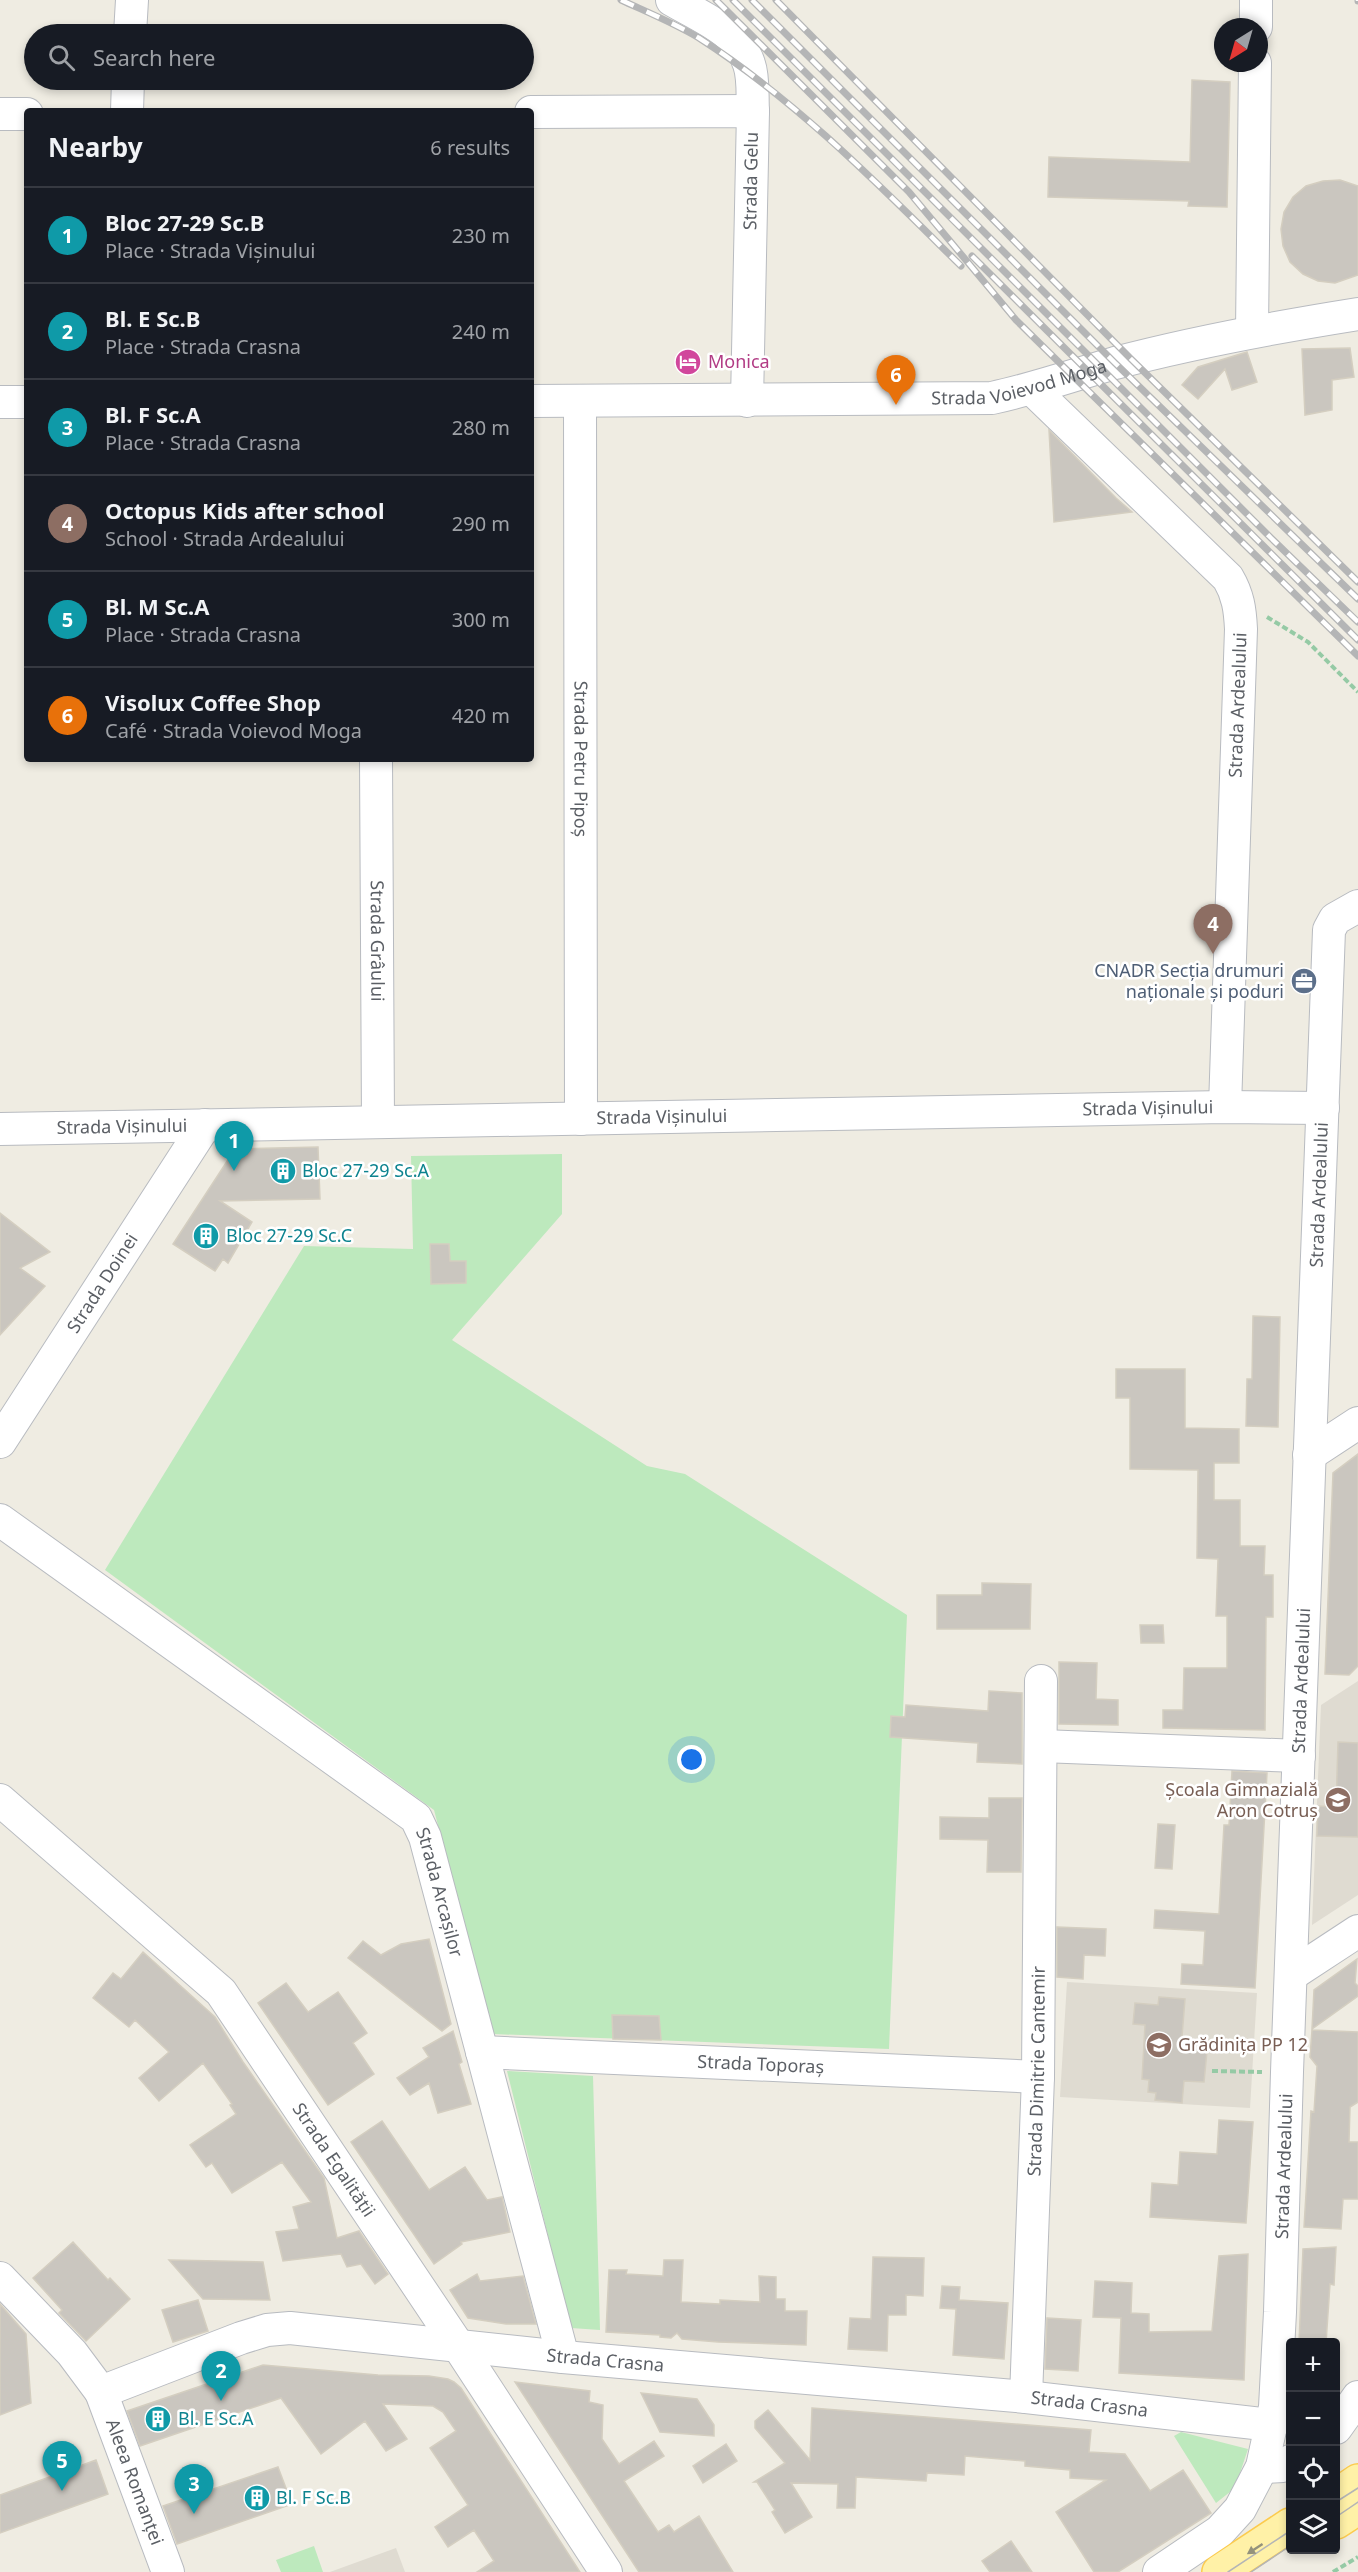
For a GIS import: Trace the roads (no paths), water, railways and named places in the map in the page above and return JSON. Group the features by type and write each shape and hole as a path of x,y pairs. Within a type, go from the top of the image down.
{"main road":[{"path":"1340,2493 1358,2481"},
{"path":"1340,2519 1358,2508"},
{"path":"1219,2572 1286,2528"},
{"path":"1260,2572 1288,2554"}],"street":[{"path":"131,24 132,0"},
{"path":"672,0 715,25 743,51 751,74 753,111"},
{"path":"1256,0 1256,18"},
{"path":"1252,331 1255,72"},
{"path":"127,108 128,90"},
{"name":"Strada Gelu","path":"534,111 753,111 747,401"},
{"path":"0,114 24,114"},
{"name":"Strada Voievod Moga","path":"534,401 992,398 1032,389 1115,363 1252,331 1358,314"},
{"name":"Strada Ardealului","path":"1032,389 1228,578 1236,590 1240,612 1224,1107"},
{"name":"Strada Petru Pipoș","path":"580,401 581,1119"},
{"path":"0,402 24,402"},
{"name":"Strada Grâului","path":"376,762 378,1122"},
{"name":"Strada Ardealului","path":"1159,2572 1220,2531 1240,2510 1276,2464 1272,2425 1280,2312 1329,930 1335,919 1358,906"},
{"name":"Strada Vișinului","path":"0,1129 1224,1107 1323,1108"},
{"name":"Strada Doinei","path":"0,1442 205,1125"},
{"path":"1309,1455 1358,1423"},
{"name":"Strada Arcașilor","path":"0,1521 416,1818 424,1837 563,2357"},
{"name":"Strada Dimitrie Cantemir","path":"1026,2397 1038,2078 1041,1681"},
{"path":"1042,1746 1299,1756"},
{"name":"Strada Egalității","path":"0,1800 221,1992 459,2347 606,2572"},
{"path":"1291,1975 1358,1931"},
{"name":"Strada Toporaș","path":"482,2052 1038,2078"},
{"path":"0,2278 72,2353 101,2392"},
{"name":"Strada Crasna","path":"101,2392 267,2330 315,2330 563,2357 1026,2397 1272,2425"},
{"name":"Aleea Romanței","path":"101,2392 168,2572"},
{"path":"1340,2421 1358,2397"}],"tram line":[{"path":"1339,2500 1358,2488"},
{"path":"1340,2514 1358,2502"},
{"path":"1228,2572 1286,2534"},
{"path":"1251,2572 1286,2549"}],"railway":[{"path":"621,0 699,38 770,89 836,145 961,266"},
{"path":"716,0 909,192 1016,320 1358,656"},
{"path":"733,0 1271,538 1358,622"},
{"path":"752,0 1115,363 1358,599"},
{"path":"776,0 1131,359 1358,582"},
{"path":"972,256 1358,640"}],"place":[{"name":"Monica","path":"688,362"},
{"name":"Visolux Coffee Shop","path":"896,405"},
{"name":"Octopus Kids after school","path":"1213,954"},
{"name":"CNADR Secția drumuri naționale și poduri","path":"1304,981"},
{"name":"Bloc 27-29 Sc.B","path":"234,1171"},
{"name":"Bloc 27-29 Sc.A","path":"283,1171"},
{"name":"Bloc 27-29 Sc.C","path":"206,1236"},
{"name":"Școala Gimnazială Aron Cotruș","path":"1338,1800"},
{"name":"Grădinița PP 12","path":"1159,2045"},
{"name":"Bl. E Sc.B","path":"221,2401"},
{"name":"Bl. E Sc.A","path":"158,2419"},
{"name":"Bl. M Sc.A","path":"62,2491"},
{"name":"Bl. F Sc.B","path":"257,2498"},
{"name":"Bl. F Sc.A","path":"194,2514"}]}
